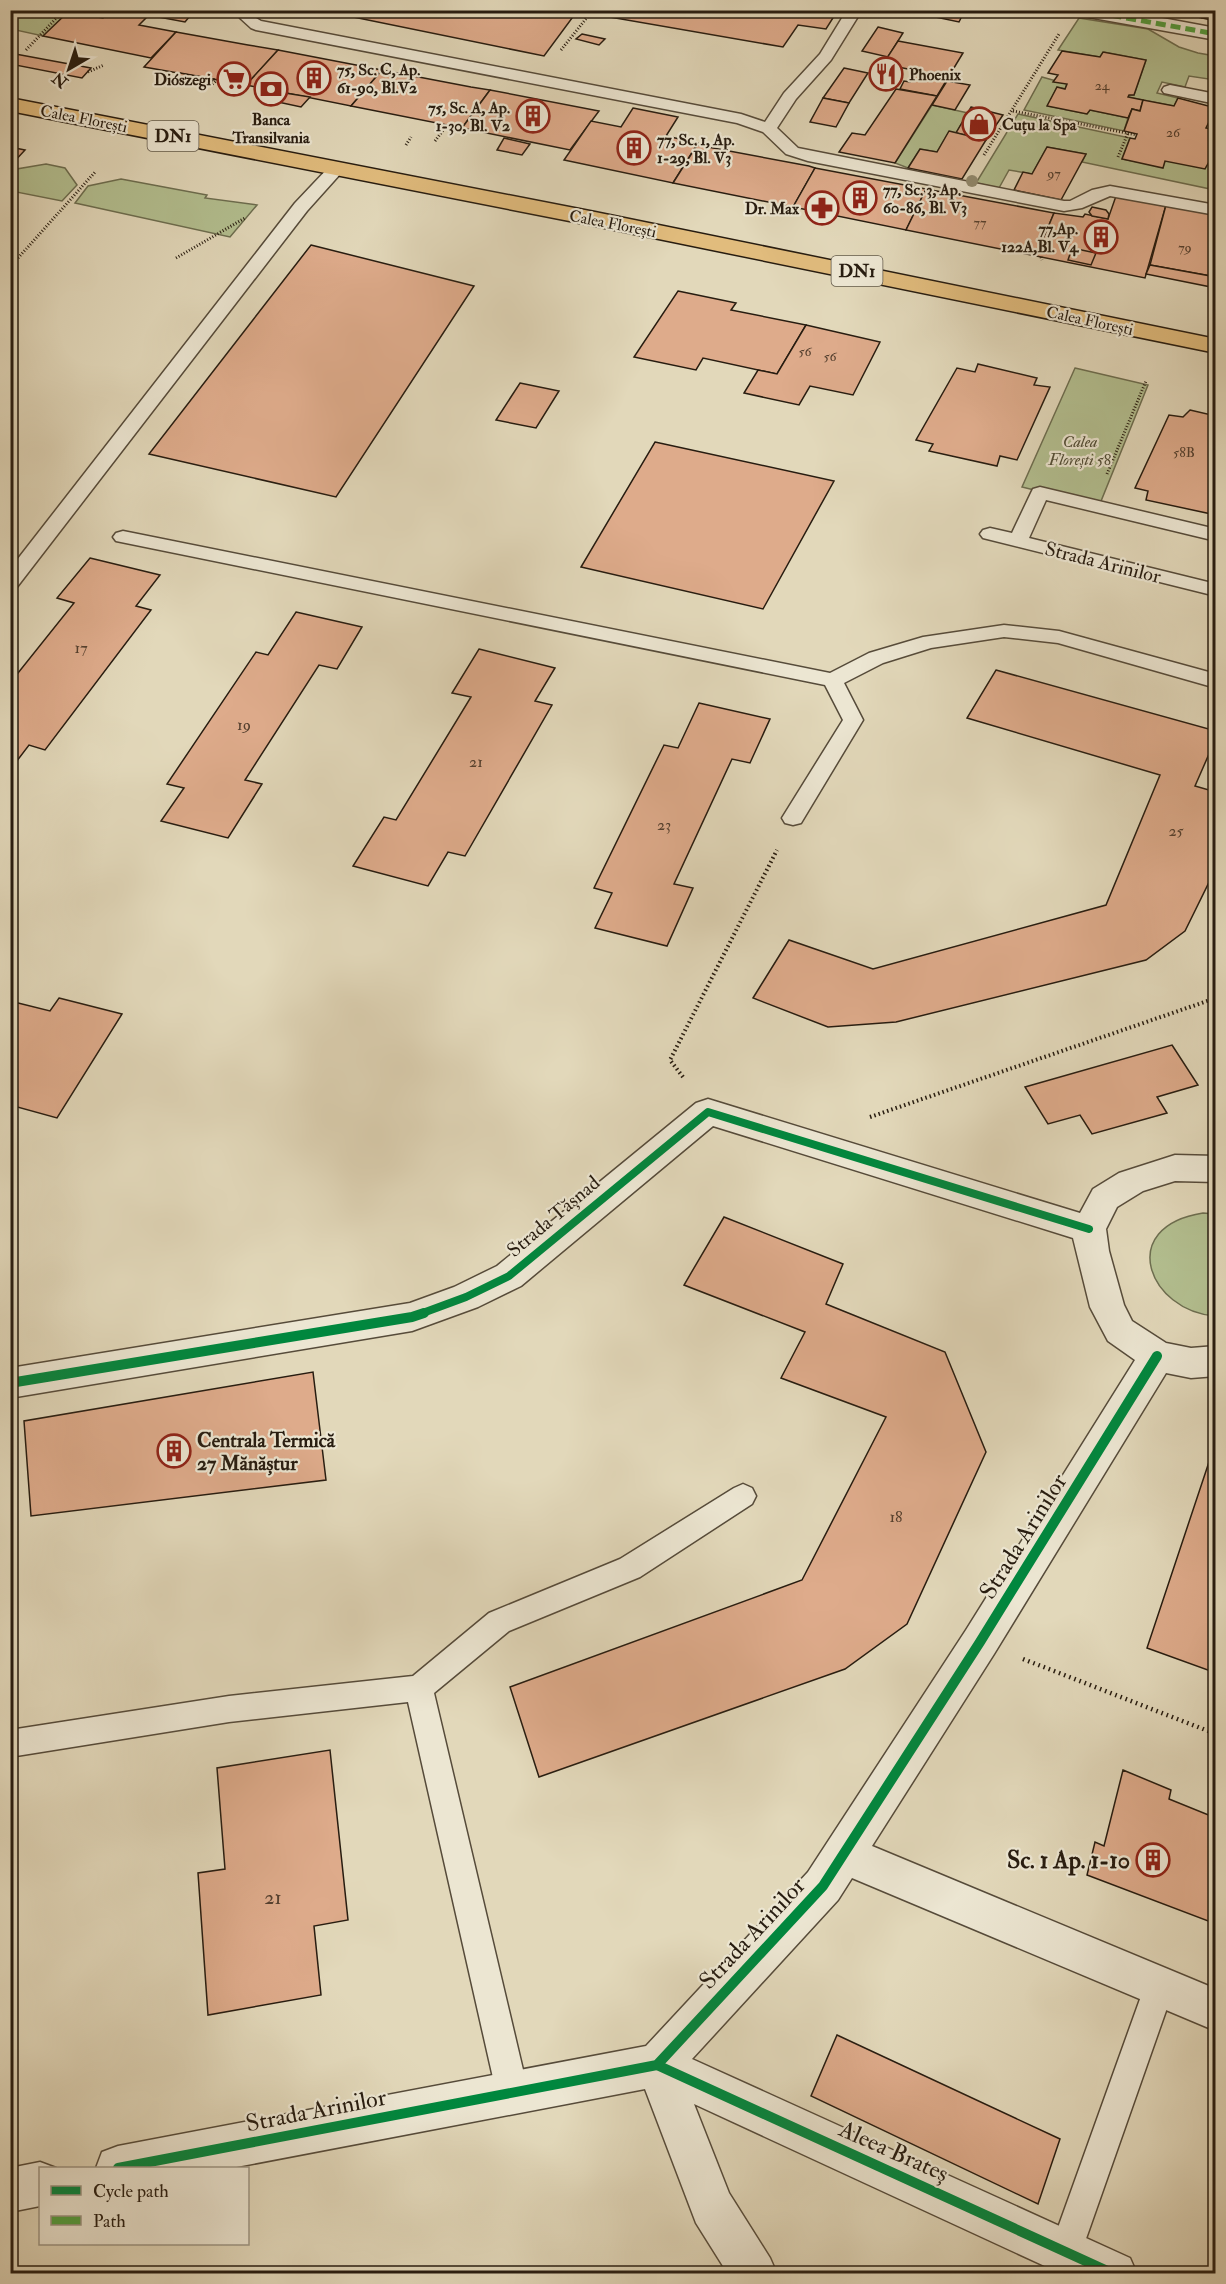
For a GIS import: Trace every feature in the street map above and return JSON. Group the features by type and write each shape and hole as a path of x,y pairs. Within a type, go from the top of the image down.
{"main road":[{"name":"Calea Florești","path":"10,104 607,221 1215,345"}],"street":[{"path":"1082,10 1215,34"},
{"path":"708,1112 1089,1229"},
{"name":"Strada Tășnad","path":"10,1383 412,1317 466,1297 509,1276 708,1112"},
{"path":"1215,1169 1175,1168 1131,1182 1105,1198 1089,1229 1092,1251 1107,1307 1120,1331 1158,1356 1191,1363 1215,1361"},
{"name":"Strada Arinilor","path":"128,2167 512,2091 657,2065 823,1886 980,1642 1158,1356"},
{"path":"842,1854 1215,2010"},
{"path":"657,2065 712,2207 754,2274"},
{"name":"Aleea Brateș","path":"657,2065 1066,2250 1114,2274"},
{"path":"10,2190 39,2184"}],"lane":[{"path":"255,10 248,18 256,25 741,118 769,129 798,154 1069,206 1093,194 1110,191 1215,210"},
{"path":"769,129 790,96 826,57 855,10"},
{"path":"1170,90 1215,99"},
{"path":"10,583 301,207 336,169"},
{"path":"1018,541 1041,493 1215,535"},
{"name":"Strada Arinilor","path":"990,534 1215,590"},
{"path":"123,537 832,680 876,658 930,642 1004,631 1059,637 1215,681"},
{"path":"793,818 853,720 832,680"},
{"path":"10,1744 229,1709 419,1689 500,1622 630,1568 743,1496"},
{"path":"419,1689 512,2091"},
{"path":"1066,2250 1159,1988"}],"path":[{"path":"26,50 64,10"},
{"path":"92,10 107,13"},
{"path":"964,186 1064,27"},
{"path":"88,72 104,65"},
{"path":"210,86 217,80"},
{"path":"1013,111 1137,135"},
{"path":"435,141 447,125"},
{"path":"10,267 96,171"},
{"path":"176,258 254,212"},
{"path":"1093,505 1146,381"},
{"path":"708,1112 670,1060 793,818"},
{"path":"802,1140 1215,998"},
{"path":"980,1642 1215,1734"}],"green space":[{"path":"17,11 110,11 103,18 68,12 43,36 11,29 11,14"},
{"path":"1079,18 1148,29 1179,47 1215,56 1215,80 1189,76 1185,87 1162,82 1157,93 1178,98 1174,106 1128,97 1134,95 1146,60 1104,52 1100,57 1058,50"},
{"path":"1042,77 1067,84 1065,89 1057,87 1048,106 1087,114 1090,110 1128,118 1124,131 1024,110"},
{"path":"932,105 968,113 956,133 949,132 937,152 920,149 908,168 895,163"},
{"path":"1018,114 1130,138 1122,159 1163,167 1165,161 1215,150 1215,190 1082,162 1086,154 1047,147 1032,174 1009,170 999,188 976,183"},
{"path":"46,164 65,168 77,185 62,201 11,191 11,170"},
{"path":"121,179 207,195 205,198 257,205 230,237 75,203 88,186"},
{"name":"Calea Florești 58","path":"1075,368 1148,385 1099,506 1022,487"},
{"path":"1203,1213 1215,1214 1215,1316 1192,1311 1173,1300 1159,1285 1151,1268 1151,1250 1158,1234 1176,1221"}],"building":[{"path":"110,10 148,16 139,25 176,32 151,58 43,36 68,12 103,18"},
{"path":"121,10 195,10 185,22"},
{"path":"319,10 578,10 544,56"},
{"path":"602,10 838,10 826,29 798,25 783,47 598,15"},
{"path":"869,10 902,10 898,17"},
{"path":"902,10 965,10 959,22"},
{"path":"1160,10 1205,10 1202,18"},
{"path":"1205,10 1216,10 1216,21 1202,18"},
{"path":"878,27 903,33 888,57 862,51"},
{"path":"176,32 278,50 246,85 144,67"},
{"path":"582,34 605,39 599,45 576,39"},
{"path":"898,41 963,53 937,96 900,89 904,81 910,82 918,71 883,64"},
{"name":"75, Sc. C, Ap. 61-90, Bl.V2","path":"278,50 382,70 351,106 246,85"},
{"path":"1062,51 1100,57 1103,52 1146,60 1134,95 1128,97 1143,100 1140,111 1132,109 1128,118 1090,110 1087,114 1047,106 1057,87 1065,89 1067,84 1053,82 1058,75 1048,73"},
{"path":"10,53 91,68 82,78 10,64"},
{"path":"844,68 868,73 849,103 823,98"},
{"path":"382,70 490,90 462,128 351,106"},
{"path":"180,73 214,79 209,84 175,78"},
{"path":"947,81 970,85 955,110 932,105"},
{"path":"896,89 937,96 895,163 839,152 852,133 865,135"},
{"name":"75, Sc. A, Ap. 1-30, Bl. V2","path":"490,90 599,111 570,150 462,128"},
{"path":"285,93 310,97 301,107 278,102"},
{"path":"823,98 849,103 836,127 810,122"},
{"path":"1178,98 1216,108 1206,128 1216,130 1216,137 1211,137 1209,140 1216,141 1216,150 1205,169 1165,161 1163,168 1122,159 1130,138 1135,139 1137,134 1124,131 1132,109 1140,111 1143,100 1174,106"},
{"name":"Cuțu la Spa","path":"971,107 1003,115 986,140 956,133"},
{"name":"77, Sc. 1, Ap. 1-29, Bl. V3","path":"633,108 678,117 666,136 698,143 673,183 564,160 591,121 621,127"},
{"path":"949,131 986,140 962,179 908,168 920,149 937,152"},
{"path":"504,138 530,144 522,155 497,150"},
{"path":"697,145 815,168 793,207 673,183"},
{"path":"10,147 25,150 13,163 10,162"},
{"path":"1047,147 1086,154 1061,200 1014,190 1023,172 1032,174"},
{"name":"77, Sc. 3, Ap. 60-86, Bl. V3","path":"815,168 926,189 906,230 793,207"},
{"path":"926,189 1054,213 1036,256 906,230"},
{"name":"77,Ap. 122A,Bl. V4","path":"1116,196 1166,205 1145,278 1036,256 1054,213 1083,217 1085,214 1108,219"},
{"path":"1166,205 1216,214 1212,228 1216,229 1216,277 1150,265"},
{"path":"1092,207 1106,210 1109,214 1108,219 1092,216 1089,212"},
{"path":"311,245 474,286 336,497 149,454"},
{"path":"1072,248 1096,253 1091,265 1068,260"},
{"path":"1150,265 1216,277 1216,288 1146,274"},
{"path":"678,291 736,303 731,310 806,325 777,374 703,358 696,370 634,357"},
{"path":"806,325 880,342 853,395 810,386 799,405 744,393 758,370 777,374"},
{"path":"978,364 1037,378 1034,385 1050,387 1017,460 1000,456 997,466 929,451 933,444 916,440 957,368 975,372"},
{"path":"520,383 559,391 536,428 496,420"},
{"path":"1190,410 1216,416 1216,515 1146,500 1148,491 1135,488 1169,415 1183,417"},
{"path":"655,442 834,481 763,609 581,567"},
{"path":"90,558 160,575 136,606 151,610 45,750 29,745 10,770 10,683 74,603 57,598"},
{"path":"296,612 362,627 337,669 319,665 245,780 262,784 228,838 161,821 184,788 167,784 256,652 268,655"},
{"path":"479,649 555,668 535,701 552,705 465,856 448,852 428,886 353,866 384,817 396,820 471,697 452,693"},
{"path":"996,670 1216,731 1216,738 1195,786 1216,792 1216,868 1185,931 1146,960 896,1022 828,1027 753,998 789,940 873,969 1106,905 1160,775 967,718"},
{"path":"699,703 770,719 750,763 732,759 674,884 693,888 667,946 595,928 612,893 594,888 664,745 678,748"},
{"path":"59,998 122,1014 57,1118 10,1105 10,1001 50,1011"},
{"path":"1172,1045 1198,1085 1157,1097 1167,1113 1092,1134 1080,1115 1048,1124 1025,1087"},
{"path":"724,1217 843,1264 826,1304 945,1352 986,1452 907,1624 845,1669 539,1777 510,1687 802,1580 886,1417 781,1378 805,1332 684,1285"},
{"name":"Centrala Termică 27 Mănăștur","path":"313,1372 326,1480 31,1516 24,1421"},
{"path":"1216,1441 1216,1673 1147,1648"},
{"path":"330,1750 348,1920 314,1926 321,1995 208,2015 198,1873 225,1869 217,1768"},
{"name":"Sc. 1 Ap. 1-10","path":"1123,1770 1171,1790 1169,1799 1216,1818 1216,1924 1087,1875 1095,1842 1104,1846"},
{"path":"837,2035 1060,2139 1038,2204 811,2096"}],"marked path":[{"path":"1082,10 1216,34"}],"cycle path":[{"path":"10,1383 412,1317 466,1297 509,1276 708,1112 1089,1229"},
{"path":"123,2167 657,2065 823,1886 980,1642 1157,1356"},
{"path":"657,2065 1114,2274"}],"place":[{"name":"Phoenix","path":"886,74"},
{"name":"75, Sc. C, Ap. 61-90, Bl.V2","path":"314,78"},
{"name":"Diószegi","path":"234,79"},
{"name":"Banca Transilvania","path":"271,89"},
{"name":"75, Sc. A, Ap. 1-30, Bl. V2","path":"533,116"},
{"name":"Cuțu la Spa","path":"979,124"},
{"name":"77, Sc. 1, Ap. 1-29, Bl. V3","path":"634,148"},
{"name":"77, Sc. 3, Ap. 60-86, Bl. V3","path":"860,198"},
{"name":"Dr. Max","path":"822,208"},
{"name":"77,Ap. 122A,Bl. V4","path":"1101,237"},
{"name":"Centrala Termică 27 Mănăștur","path":"174,1451"},
{"name":"Sc. 1 Ap. 1-10","path":"1153,1860"}]}
